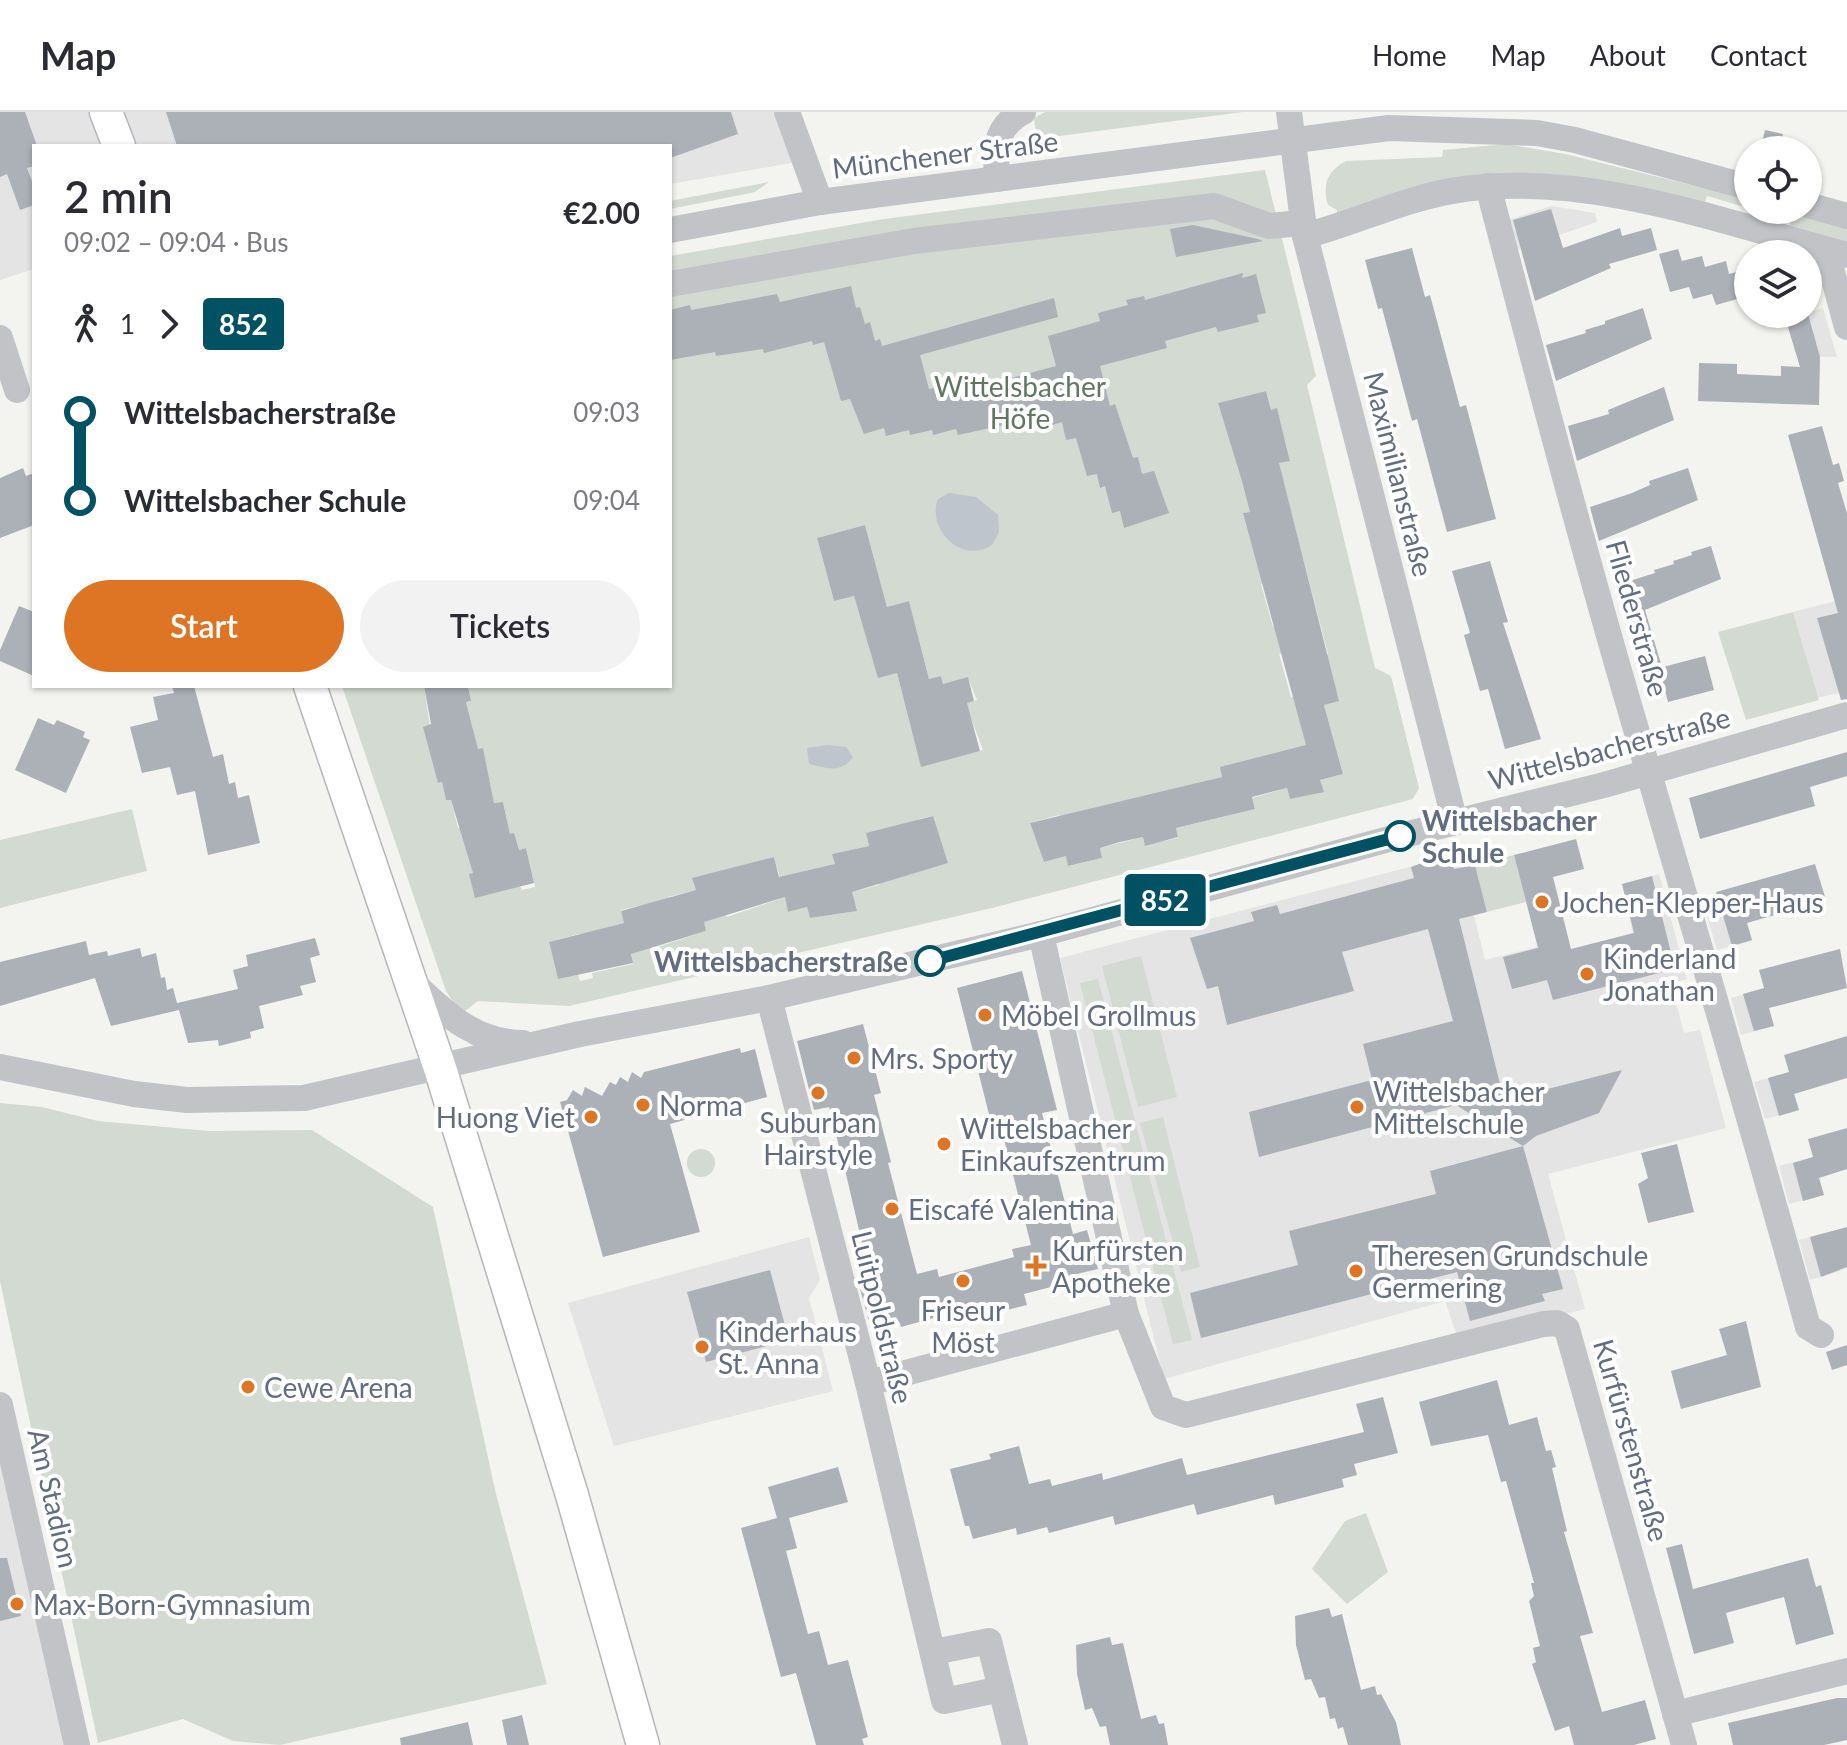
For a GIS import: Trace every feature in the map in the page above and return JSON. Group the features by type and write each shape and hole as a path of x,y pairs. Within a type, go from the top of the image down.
{"main road":[{"path":"106,112 118,144"},
{"path":"311,688 440,1068 572,1495 643,1745"}],"street":[{"path":"787,112 820,202"},
{"path":"997,179 995,148 1001,130 1023,112"},
{"name":"Maximilianstraße","path":"1289,112 1304,229 1455,822"},
{"name":"Münchener Straße","path":"672,230 820,202 1291,139 1402,128 1537,133 1734,183"},
{"path":"672,284 914,241 1214,206 1269,226 1304,229 1429,196 1488,186 1564,188 1665,204 1836,252 1847,327"},
{"name":"Fliederstraße","path":"1488,186 1551,427 1808,1327 1821,1335"},
{"path":"1822,209 1847,216"},
{"path":"0,338 17,390"},
{"name":"Wittelsbacherstraße","path":"0,1067 134,1094 187,1100 304,1098 547,1043 769,998 1041,934 1649,772 1847,715"},
{"name":"Kurfürstenstraße","path":"1041,934 1126,1314 1163,1407 1169,1412 1186,1415 1543,1324 1557,1323 1567,1329 1684,1745"},
{"name":"Wittelsbacherstraße","path":"410,980 453,1018 483,1037 506,1043 547,1043"},
{"name":"Luitpoldstraße","path":"769,998 868,1383 944,1701 1001,1689"},
{"path":"868,1383 1126,1314"},
{"name":"Am Stadion","path":"0,1405 77,1745"},
{"path":"934,1652 989,1641 1015,1745"},
{"path":"1675,1714 1847,1671"}],"shaded area":[{"path":"0,112 776,112 792,163 672,184 672,144 32,144 32,270 0,280"},
{"path":"1551,206 1595,213 1597,222 1512,251 1503,222"},
{"path":"1822,308 1837,357 1798,356 1789,328 1822,328"},
{"path":"949,493 976,497 998,515 999,532 992,545 970,551 950,541 942,532 937,522 938,499"},
{"path":"1847,598 1847,691 1818,698 1793,612"},
{"path":"828,745 846,747 853,757 839,768 809,764 807,748"},
{"path":"1459,854 1485,960 1537,947 1541,957 1633,933 1622,884 1659,874 1687,979 1671,983 1684,1033 1700,1030 1726,1128 1548,1174 1585,1309 1459,1341 1445,1301 1164,1379 1060,958"},
{"path":"1738,894 1752,941 1717,950 1703,903"},
{"path":"1763,989 1774,1026 1741,1035 1731,998"},
{"path":"1788,1073 1799,1110 1765,1119 1754,1082"},
{"path":"1813,1157 1824,1195 1789,1204 1779,1166"},
{"path":"1829,1232 1840,1271 1810,1280 1799,1240"},
{"name":"Kinderhaus St. Anna","path":"809,1237 820,1280 809,1298 833,1391 614,1446 568,1303"},
{"name":"Max-Born-Gymnasium","path":"0,1464 69,1745 0,1745"}],"green space":[{"path":"1045,112 1243,112 1037,139 1034,118"},
{"path":"1506,144 1565,154 1734,196 1734,204 1707,196 1704,204 1563,179 1337,219 1337,210 1328,205 1326,185 1330,174 1346,161 1442,157 1443,150"},
{"name":"Wittelsbacher Höfe","path":"1265,170 1316,376 1307,385 1375,668 1391,676 1419,788 1413,799 992,908 569,1006 478,1001 461,1014 446,991 343,688 424,688 438,783 442,782 446,800 451,800 458,828 464,827 473,873 470,874 520,886 522,890 535,887 526,848 518,850 514,834 510,834 503,802 494,803 483,749 472,750 467,731 473,729 466,702 471,701 468,688 672,688 672,256 884,219","holes":["1266,391 1271,410 1277,409 1290,460 1240,473 1218,403","1284,485 1328,654 1324,656 1339,700 1324,705 1343,774 1320,780 1323,791 1290,799 1287,788 1252,798 1255,809 1176,828 1178,838 1145,845 1143,837 1100,848 1102,858 1069,866 1066,856 1044,862 1030,823 1059,815 1062,827 1160,793 1222,777 1221,767 1308,753 1297,696 1291,697 1279,654 1285,652 1280,625 1273,627 1261,584 1268,581 1244,513 1250,512 1247,497","865,525 887,607 909,601 929,679 941,676 943,684 968,678 977,700 960,705 971,718 983,750 957,757 955,750 944,761 921,766 897,673 859,613 854,596 834,601 817,538","932,816 948,863 876,872 879,885 852,892 856,911 810,918 807,907 789,912 785,897 727,917 724,909 702,915 706,931 655,948 653,941 630,946 633,964 592,973 593,978 580,981 578,974 558,979 549,942 578,934 606,934 605,928 624,923 621,910 642,905 670,905 668,897 696,890 693,879 774,857 781,881 808,870 836,870 833,854 869,846 866,833 922,831 919,819"]},
{"path":"769,182 755,192 672,209 672,201"},
{"path":"1822,220 1847,227 1847,245 1789,230 1790,224 1822,224"},
{"path":"1793,612 1819,700 1746,720 1718,632"},
{"path":"132,809 147,871 0,908 0,840"},
{"path":"1514,855 1526,902 1487,912 1475,865"},
{"path":"1141,956 1177,1097 1138,1107 1102,966"},
{"path":"1098,979 1192,1340 1173,1344 1080,983"},
{"name":"Cewe Arena","path":"0,1103 42,1107 98,1121 209,1131 312,1130 433,1207 496,1494 547,1684 280,1745 233,1741 183,1719 98,1743 0,1281"},
{"path":"1163,1117 1200,1267 1181,1272 1140,1123"},
{"path":"701,1149 711,1153 715,1163 711,1173 701,1177 691,1173 687,1163 691,1153"},
{"path":"1366,1513 1388,1572 1347,1604 1312,1569 1345,1521"}],"building":[{"path":"0,112 25,112 36,144 32,144 32,167 27,168 32,182 32,206 20,210 7,174 0,177"},
{"path":"166,112 731,112 738,134 672,157 672,144 176,144"},
{"path":"1765,130 1783,134 1782,136 1764,136"},
{"path":"1551,209 1563,248 1620,228 1622,236 1651,228 1657,250 1609,264 1611,268 1535,301 1513,220"},
{"path":"1193,225 1263,241 1176,257 1170,229"},
{"path":"1412,248 1425,297 1430,295 1460,407 1466,405 1496,519 1447,532 1417,419 1412,421 1382,308 1378,309 1365,260"},
{"path":"1678,249 1682,261 1702,256 1705,267 1726,261 1729,274 1734,273 1734,300 1716,305 1712,294 1693,299 1689,287 1670,292 1659,254"},
{"path":"1243,273 1242,278 1256,274 1266,313 1257,315 1259,322 1218,332 1216,327 1165,341 1167,348 1100,366 1110,406 1115,404 1133,458 1138,457 1142,474 1154,471 1169,513 1124,528 1120,511 1112,513 1105,486 1100,488 1097,474 1087,476 1076,438 1066,440 1062,422 1049,426 1048,419 1024,425 1023,421 958,435 956,429 933,435 932,430 910,435 909,430 886,436 884,428 864,434 850,399 841,401 824,342 813,345 812,341 764,353 763,349 716,356 715,352 672,360 672,310 690,305 691,310 777,294 780,302 851,286 856,308 860,307 865,324 870,322 875,341 880,339 882,346 1054,298 1058,317 920,355 929,389 984,377 986,385 1056,366 1048,336 1100,321 1098,313 1128,305 1126,300 1144,296 1145,300"},
{"path":"1643,308 1652,339 1556,381 1546,345 1586,333 1585,330 1605,324 1605,321"},
{"path":"1788,328 1812,328 1820,357 1819,405 1698,401 1699,363 1737,364 1737,374 1781,376 1781,366 1800,367"},
{"path":"1664,387 1674,420 1577,461 1568,426 1609,414 1608,410"},
{"path":"1266,391 1271,410 1277,408 1290,461 1279,463 1339,701 1324,705 1343,774 1320,780 1324,792 1290,799 1287,788 1252,797 1255,809 1176,828 1178,837 1145,846 1143,837 1120,842 1100,848 1102,858 1068,866 1066,856 1044,862 1030,823 1222,777 1220,767 1306,745 1243,513 1250,512 1218,403"},
{"path":"1822,426 1833,465 1839,463 1844,481 1838,483 1847,513 1847,699 1841,700 1817,618 1838,613 1788,435"},
{"path":"23,468 26,476 32,474 32,526 0,538 0,478"},
{"path":"1688,468 1698,500 1599,541 1590,507 1632,493 1650,485 1649,481"},
{"path":"865,525 887,607 909,601 929,679 941,676 943,684 968,677 974,701 967,703 980,751 921,767 897,673 878,678 854,596 834,601 817,538"},
{"path":"1711,546 1721,579 1645,610 1661,664 1641,670 1617,585 1655,573 1654,570 1692,555 1691,552"},
{"path":"1490,561 1508,622 1503,623 1541,739 1505,749 1488,689 1480,691 1464,635 1470,633 1452,571"},
{"path":"19,606 32,611 32,675 0,661 0,650"},
{"path":"1705,656 1714,690 1668,702 1659,668"},
{"path":"173,688 195,688 213,757 223,754 229,784 235,782 238,798 249,795 260,843 208,855 195,791 177,795 170,767 142,773 130,727 158,720 153,697 174,693"},
{"path":"424,688 468,688 471,701 466,702 478,749 483,748 494,803 503,802 510,834 514,833 519,850 526,848 534,883 475,898 469,874 473,873 451,800 446,800 442,782 438,783 423,727 431,724"},
{"path":"38,718 54,725 57,720 85,732 83,737 90,740 66,793 15,770"},
{"path":"1847,752 1847,776 1810,787 1815,806 1700,839 1689,798"},
{"path":"933,816 948,863 852,892 857,911 810,918 807,907 788,912 785,897 704,922 706,931 631,954 633,963 558,979 549,942 624,923 621,911 696,890 692,878 774,857 779,877 835,864 832,854 869,846 866,833"},
{"path":"1576,839 1584,869 1553,877 1571,949 1634,933 1622,884 1652,876 1675,969 1553,1000 1547,980 1512,989 1503,957 1538,948 1514,855"},
{"path":"1449,853 1454,869 1475,865 1487,912 1459,919 1504,1100 1622,1070 1599,1113 1536,1136 1523,1146 1456,1105 1259,1157 1249,1112 1372,1080 1363,1044 1453,1021 1428,929 1342,952 1354,991 1227,1025 1218,986 1207,989 1190,938 1254,921 1251,912 1277,905 1280,914 1414,878 1411,867"},
{"path":"1815,864 1826,900 1747,923 1752,940 1732,946 1716,892"},
{"path":"315,938 320,955 310,958 316,982 300,986 303,995 259,1006 264,1028 250,1032 251,1038 219,1046 218,1040 188,1043 179,1010 111,1026 95,978 0,1006 0,962 86,941 89,955 107,951 108,956 140,948 142,957 156,953 161,978 165,977 167,990 173,988 177,1003 238,989 233,970 248,966 246,955"},
{"path":"1840,949 1847,988 1769,1008 1774,1026 1754,1031 1743,994 1764,988 1759,970"},
{"path":"1022,971 1057,1110 1042,1113 1073,1234 1087,1230 1098,1269 1068,1276 1070,1282 1024,1294 1027,1305 951,1324 948,1314 901,1327 899,1321 871,1329 860,1289 872,1286 829,1107 814,1110 797,1041 863,1024 881,1093 874,1095 891,1162 888,1163 917,1274 937,1269 939,1277 1014,1257 1012,1249 1031,1245 1000,1124 992,1126 957,988"},
{"path":"1847,1036 1847,1078 1794,1094 1799,1110 1779,1116 1768,1078 1789,1072 1784,1055"},
{"path":"740,1048 741,1053 755,1049 767,1097 670,1124 700,1232 603,1257 560,1102 567,1100 573,1090 582,1096 585,1087 602,1096 610,1082 616,1085 620,1077 628,1082 632,1072 641,1078 644,1072"},
{"path":"1847,1128 1847,1169 1819,1178 1824,1195 1803,1201 1793,1163 1813,1157 1808,1139"},
{"path":"1677,1144 1694,1212 1648,1223 1638,1184 1648,1178 1641,1153"},
{"path":"1523,1146 1563,1289 1542,1294 1545,1301 1470,1321 1457,1272 1201,1338 1190,1293 1298,1265 1289,1231 1436,1194 1430,1171"},
{"path":"1847,1227 1847,1267 1821,1277 1810,1237"},
{"path":"770,1270 789,1340 706,1362 687,1292"},
{"path":"1746,1321 1761,1387 1681,1409 1671,1371 1727,1355 1719,1329"},
{"path":"1847,1345 1847,1365 1832,1370 1826,1352"},
{"path":"1497,1380 1509,1425 1537,1417 1546,1451 1551,1450 1556,1467 1552,1468 1567,1531 1564,1532 1593,1633 1580,1636 1602,1712 1645,1700 1656,1739 1634,1745 1574,1745 1569,1726 1555,1731 1532,1664 1536,1662 1533,1648 1540,1646 1529,1601 1534,1596 1531,1583 1534,1583 1506,1481 1501,1482 1488,1435 1431,1446 1419,1402"},
{"path":"1383,1397 1398,1453 1354,1464 1357,1475 1342,1479 1344,1487 1275,1505 1273,1495 1197,1515 1194,1504 1115,1525 1113,1516 1049,1533 1047,1527 1017,1535 1016,1528 973,1539 969,1526 965,1526 950,1469 991,1459 989,1454 1019,1446 1029,1484 1050,1479 1052,1486 1102,1473 1103,1480 1182,1458 1187,1475 1364,1432 1356,1404"},
{"path":"838,1467 848,1502 789,1518 797,1548 786,1551 808,1634 819,1631 828,1665 848,1660 868,1737 862,1739 864,1745 816,1745 796,1673 781,1677 741,1528 777,1518 768,1487"},
{"path":"1682,1544 1693,1589 1808,1558 1816,1587 1821,1585 1834,1634 1796,1645 1784,1597 1726,1613 1734,1643 1694,1654 1666,1548"},
{"path":"0,1558 7,1558 21,1616 0,1621"},
{"path":"1329,1608 1332,1617 1342,1614 1361,1690 1375,1686 1377,1695 1381,1694 1396,1722 1401,1745 1348,1745 1343,1727 1338,1729 1335,1718 1330,1719 1325,1697 1319,1698 1311,1679 1305,1680 1296,1645 1295,1616"},
{"path":"1110,1637 1112,1645 1123,1643 1141,1719 1156,1715 1159,1724 1164,1723 1168,1745 1110,1745 1106,1726 1100,1727 1092,1708 1085,1710 1077,1674 1076,1645"},
{"path":"1847,1698 1847,1740 1824,1745 1733,1745 1728,1723"},
{"path":"522,1715 529,1745 507,1745 502,1720"},
{"path":"468,1722 473,1745 401,1745 400,1738"}],"bus line":[{"name":"852","path":"930,961 1041,934 1400,836"}],"place":[{"name":"Wittelsbacher Schule","path":"1400,836"},
{"name":"Jochen-Klepper-Haus","path":"1542,902"},
{"name":"Wittelsbacherstraße","path":"930,961"},
{"name":"Kinderland Jonathan","path":"1587,974"},
{"name":"Möbel Grollmus","path":"985,1015"},
{"name":"Mrs. Sporty","path":"854,1058"},
{"name":"Suburban Hairstyle","path":"818,1093"},
{"name":"Norma","path":"643,1105"},
{"name":"Wittelsbacher Mittelschule","path":"1357,1107"},
{"name":"Huong Viet","path":"591,1117"},
{"name":"Wittelsbacher Einkaufszentrum","path":"944,1144"},
{"name":"Eiscafé Valentina","path":"892,1209"},
{"name":"Kurfürsten Apotheke","path":"1036,1266"},
{"name":"Theresen Grundschule Germering","path":"1356,1271"},
{"name":"Friseur Möst","path":"963,1281"},
{"name":"Kinderhaus St. Anna","path":"702,1347"},
{"name":"Cewe Arena","path":"248,1387"},
{"name":"Max-Born-Gymnasium","path":"17,1604"}]}
